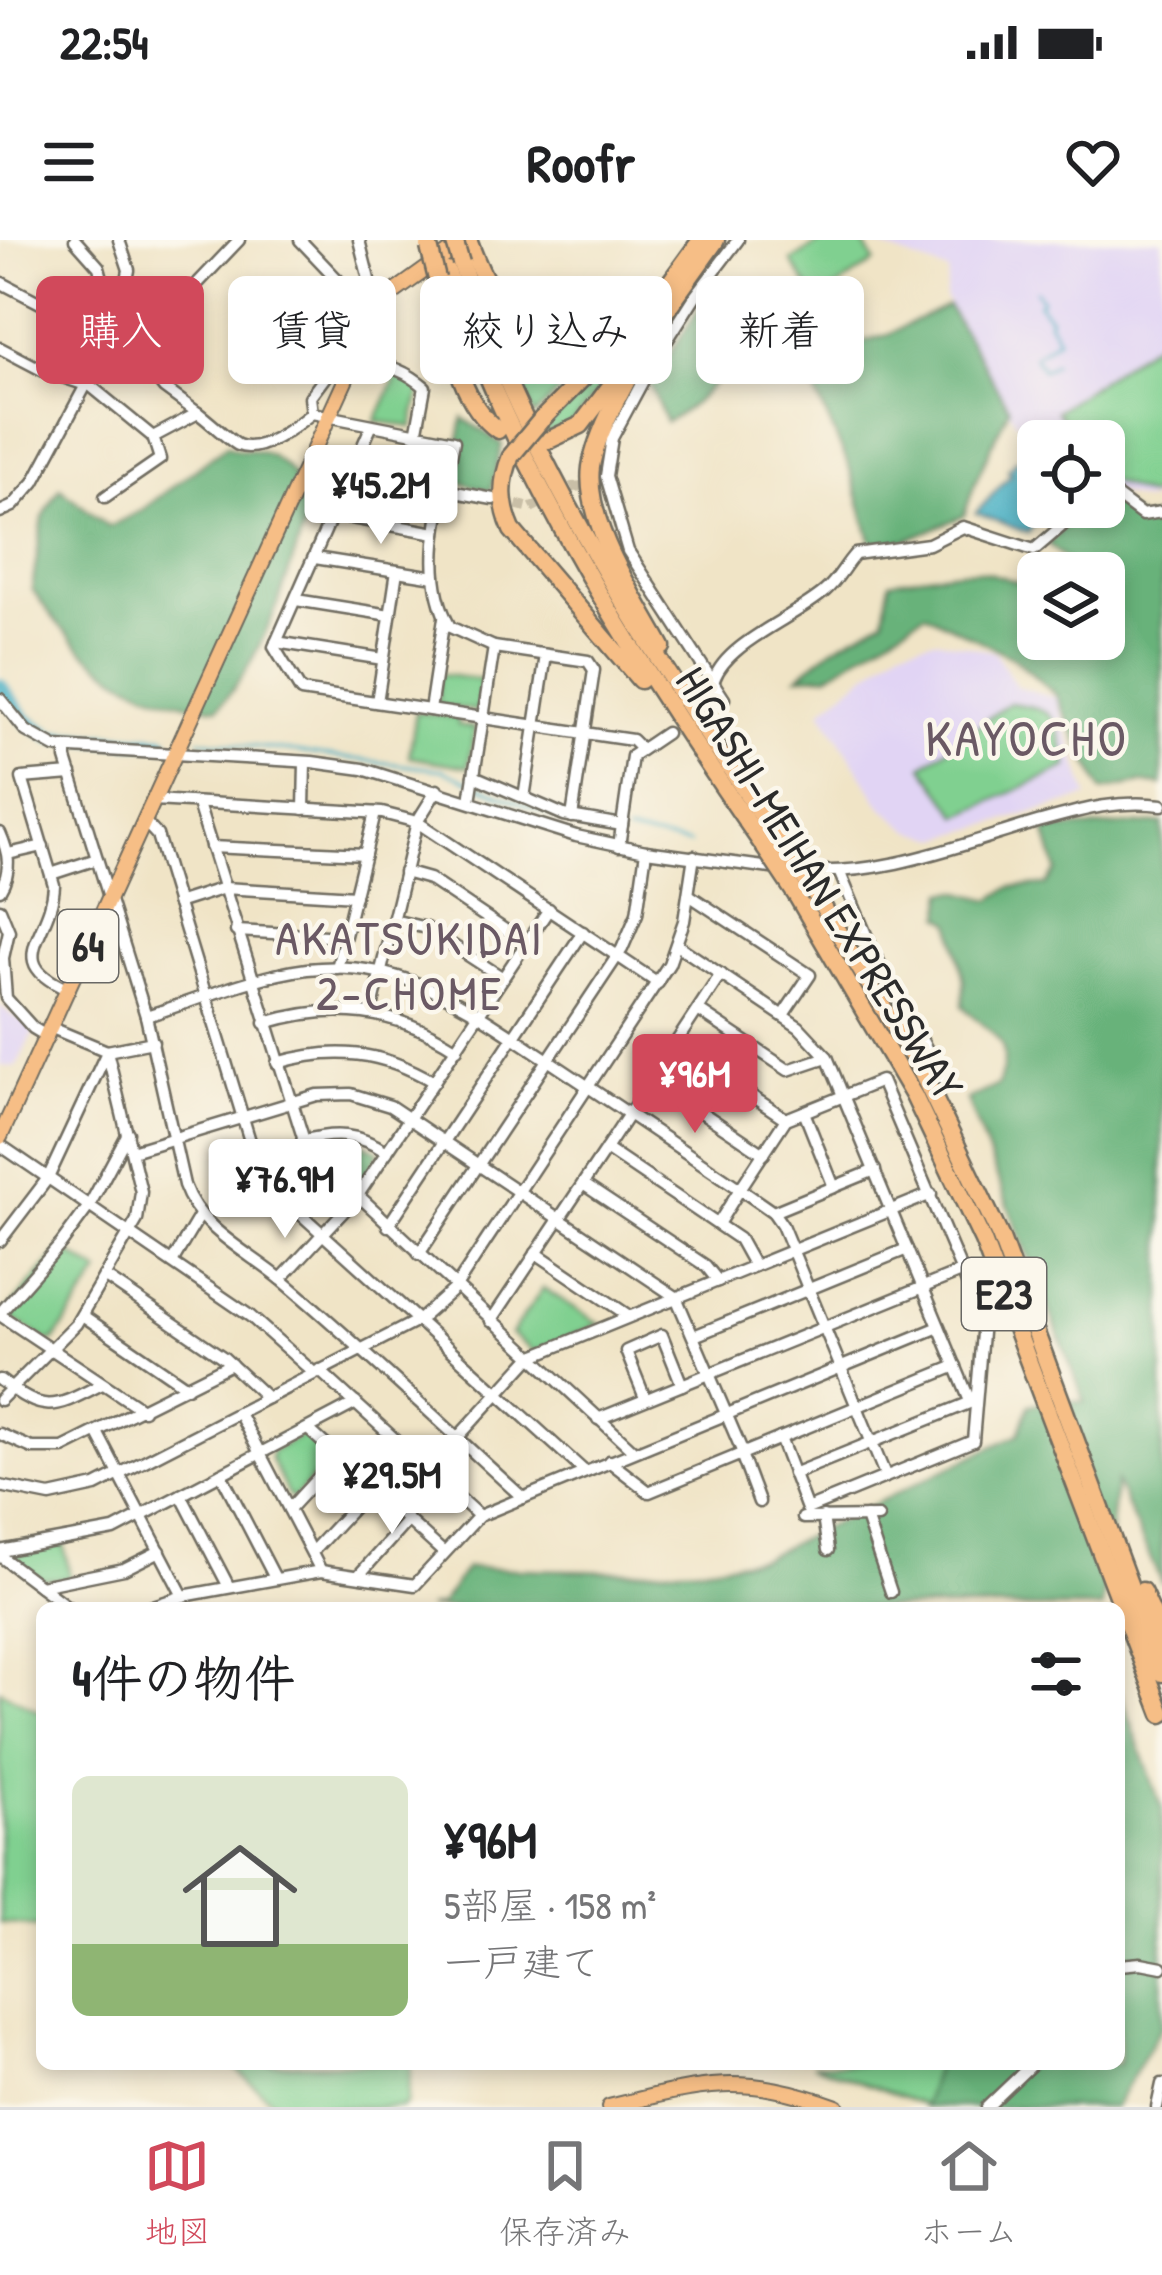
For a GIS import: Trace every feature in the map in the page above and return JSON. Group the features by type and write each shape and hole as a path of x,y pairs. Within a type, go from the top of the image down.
{"highway":[{"name":"HIGASHI-MEIHAN EXPRESSWAY","path":"454,240 484,374 542,495 611,615 888,1012 958,1143 1000,1236 1162,1672"},
{"path":"672,289 700,240"},
{"path":"672,293 716,240"},
{"name":"HIGASHI-MEIHAN EXPRESSWAY","path":"433,242 459,258"},
{"path":"459,258 465,388 478,413 498,430"},
{"path":"578,384 511,456 502,492 512,530 736,791"},
{"path":"549,440 572,432 610,384"},
{"path":"626,384 592,466 592,495 602,530 736,791"},
{"name":"HIGASHI-MEIHAN EXPRESSWAY","path":"806,896 914,1096 975,1222 1119,1602"},
{"path":"1092,1480 1162,1636"},
{"name":"HIGASHI-MEIHAN EXPRESSWAY","path":"1125,1617 1162,1714"}],"main road":[{"name":"64","path":"396,293 459,258"},
{"name":"64","path":"0,1141 218,667 319,414 336,384"},
{"path":"609,2107 716,2084 748,2083 837,2107"}],"street":[{"path":"75,240 100,267 102,276"},
{"path":"119,240 128,276"},
{"path":"204,277 239,240"},
{"path":"300,240 334,276"},
{"path":"359,240 368,276"},
{"path":"711,705 724,699 638,571 603,485 612,438 682,315 737,240"},
{"path":"0,282 36,301"},
{"path":"0,348 36,367"},
{"path":"396,371 425,386 416,435"},
{"path":"0,512 13,506 44,466 87,384 153,437 160,459 105,497"},
{"path":"161,384 243,447 280,435 319,414 454,441 436,533 435,577 450,627 494,647 587,661 594,670 572,817"},
{"path":"319,384 310,397 319,414"},
{"path":"153,437 198,413"},
{"path":"371,427 274,647 301,691 632,740 641,749"},
{"path":"352,473 493,499"},
{"path":"1125,502 1142,515 1162,512"},
{"path":"334,515 436,533"},
{"path":"714,680 733,652 824,593 859,552 929,544 962,527 1034,550 1060,528"},
{"path":"315,558 435,577"},
{"path":"377,702 397,571"},
{"path":"296,600 390,615"},
{"path":"430,710 444,617"},
{"path":"276,642 383,659"},
{"path":"473,786 494,647"},
{"path":"524,798 546,655"},
{"path":"0,699 33,737 66,748 305,762 363,769 437,790 473,786 524,798 621,833 646,850 761,867 839,871 895,864 1095,806 1162,805"},
{"path":"621,833 632,756 666,734"},
{"path":"66,748 70,774 146,1016 188,1196 200,1215 360,1350 523,1498"},
{"path":"304,809 305,762"},
{"path":"69,990 41,977 32,963 34,944 53,899 51,874 22,778 70,774"},
{"path":"473,786 576,836 621,833"},
{"path":"371,1012 417,822 437,790"},
{"path":"153,800 375,812 417,822 658,983"},
{"path":"198,804 302,1141 356,1198 634,1451"},
{"path":"337,968 375,812"},
{"path":"144,821 157,835 253,1151 266,1178 585,1472"},
{"path":"0,833 8,854 8,877 0,890"},
{"path":"8,854 43,846"},
{"path":"212,847 365,854"},
{"path":"418,1254 618,956 635,921 646,850"},
{"path":"0,1486 28,1494 66,1495 120,1475 418,1320 455,1288 658,983 677,945 694,856"},
{"path":"51,874 97,860"},
{"path":"839,871 873,951 944,1079"},
{"path":"404,872 429,879 526,944"},
{"path":"177,903 224,888 355,896"},
{"path":"689,895 810,975 783,1015"},
{"path":"0,909 9,931 3,958 6,998 33,1028 107,1052 153,1042"},
{"path":"280,1280 356,1198 549,909"},
{"path":"393,920 426,928 502,978"},
{"path":"236,931 344,937"},
{"path":"388,1226 583,932"},
{"path":"677,945 783,1015 827,1057 973,1401"},
{"path":"146,1016 252,983 304,970 337,968 380,971 424,983 480,1014 773,1212 886,1477"},
{"path":"491,1322 722,974"},
{"path":"265,1023 319,1010 371,1012 414,1025 457,1048"},
{"path":"698,1010 788,1070 827,1057"},
{"path":"675,1045 786,1119"},
{"path":"0,1400 82,1315 130,1233 141,1198 107,1052"},
{"path":"0,1241 49,1178 107,1052"},
{"path":"277,1063 314,1053 369,1054 434,1082"},
{"path":"652,1079 764,1154"},
{"path":"718,1224 786,1119 885,1083 983,1321 973,1441 807,1509 780,1438"},
{"path":"132,1150 316,1095 375,1099 410,1118 676,1298 759,1502"},
{"path":"805,1112 835,1187"},
{"path":"128,1133 62,1244 0,1314 143,1410"},
{"path":"302,1141 329,1134 354,1136 387,1152"},
{"path":"0,1141 250,1316 356,1403 479,1516"},
{"path":"605,1149 743,1243 754,1266"},
{"path":"773,1212 874,1170"},
{"path":"583,1184 706,1266 718,1281"},
{"path":"428,1470 531,1357 931,1194"},
{"path":"172,1262 200,1215"},
{"path":"694,1336 907,1249"},
{"path":"536,1253 629,1316"},
{"path":"598,1419 963,1271"},
{"path":"104,1276 231,1364 267,1398"},
{"path":"82,1315 188,1387"},
{"path":"164,1602 321,1571 415,1585 479,1516 939,1327"},
{"path":"645,1398 626,1351 662,1335 682,1384"},
{"path":"0,1434 25,1446 63,1448 231,1364"},
{"path":"609,1461 649,1492 956,1366"},
{"path":"0,1380 32,1403 48,1407 102,1384"},
{"path":"794,1474 973,1401"},
{"path":"0,1554 97,1535 142,1516 356,1403"},
{"path":"239,1413 321,1571"},
{"path":"308,1429 444,1553"},
{"path":"98,1434 183,1596"},
{"path":"289,1509 338,1456"},
{"path":"221,1474 275,1578"},
{"path":"312,1552 371,1487"},
{"path":"181,1495 229,1587"},
{"path":"821,1503 829,1550"},
{"path":"803,1518 872,1517 891,1592"},
{"path":"358,1576 408,1520"},
{"path":"40,1586 124,1569 160,1551"},
{"path":"0,1554 61,1602"},
{"path":"1125,1964 1162,1967"},
{"path":"986,2107 1026,2070"},
{"path":"1156,2107 1162,2084"}],"shaded area":[{"path":"872,240 1162,240 1162,498 1143,501 1125,495 1125,420 1016,422 945,298 949,272"},
{"path":"935,639 995,652 1016,686 1056,698 1088,797 941,838 912,831 883,808 821,710 901,647"},
{"path":"0,1005 36,1027 16,1067 0,1066"}],"green space":[{"path":"824,240 861,240 875,262 854,276 801,276 791,261"},
{"path":"948,306 1009,408 964,516 906,540 872,543 849,466 812,384 864,384 864,341"},
{"path":"696,313 696,384 714,384 666,422 650,385 672,384 672,351"},
{"path":"1162,337 1162,489 1148,496 1125,487 1125,420 1063,420 1056,411"},
{"path":"396,377 421,388 412,427 376,421"},
{"path":"522,384 566,384 534,416"},
{"path":"589,384 604,384 570,425 541,431"},
{"path":"463,418 502,444 491,491 452,480"},
{"path":"227,445 267,454 284,465 310,508 262,639 218,708 159,696 110,672 69,637 32,589 43,517 60,488 108,527 141,511"},
{"path":"1125,508 1139,519 1162,517 1162,785 1142,783 1102,791 1056,695 1014,658 925,613 828,675 798,676 834,647 884,619 890,582 949,572 980,571 1017,582 1017,660 1125,660 1125,552 1057,552 1048,544 1065,528 1125,528"},
{"path":"439,674 482,680 477,711 438,705"},
{"path":"1009,703 1038,709 1054,720 1068,767 959,816 923,766"},
{"path":"416,712 458,718 458,725 475,728 468,767 409,757"},
{"path":"1162,823 1162,1584 1116,1482 1103,1602 442,1602 466,1568 626,1571 762,1558 1019,1434 1029,1405 1085,1402 967,1100 998,1085 1004,1057 998,1039 963,1006 964,981 952,923 942,916 945,892 991,900 1011,887 1046,885 1057,871 1045,830"},
{"path":"344,1137 379,1151 358,1189 310,1146 311,1142"},
{"path":"62,1248 100,1273 54,1341 47,1341 9,1316 8,1310"},
{"path":"543,1288 600,1324 534,1352 511,1334"},
{"path":"303,1435 313,1437 331,1453 294,1498 289,1497 270,1458 271,1452"},
{"path":"64,1544 70,1578 41,1579 15,1560 17,1553"},
{"path":"0,1690 36,1710 36,1926 0,1923"},
{"path":"1125,1706 1162,1809 1162,2025 1115,2107 923,2107 935,2070 1125,2070"},
{"path":"237,2070 410,2070 407,2103 402,2107 279,2107"},
{"path":"829,2070 942,2070 928,2107"}],"water":[{"path":"1017,459 1017,528 1032,528 1028,533 976,513 1011,474 1008,470"}],"waterway":[{"path":"1036,291 1042,300 1038,304 1058,338 1034,356 1043,370 1054,363"},
{"path":"0,685 27,721 53,737 163,742"},
{"path":"200,740 443,770 470,782"},
{"path":"479,786 563,821 617,831"},
{"path":"627,833 690,844"}],"tunnel":[{"path":"502,501 531,508 572,487 600,485"}],"district":[{"name":"KAYOCHO","path":"1027,738"},
{"name":"AKATSUKIDAI 2-CHOME","path":"410,966"}]}
